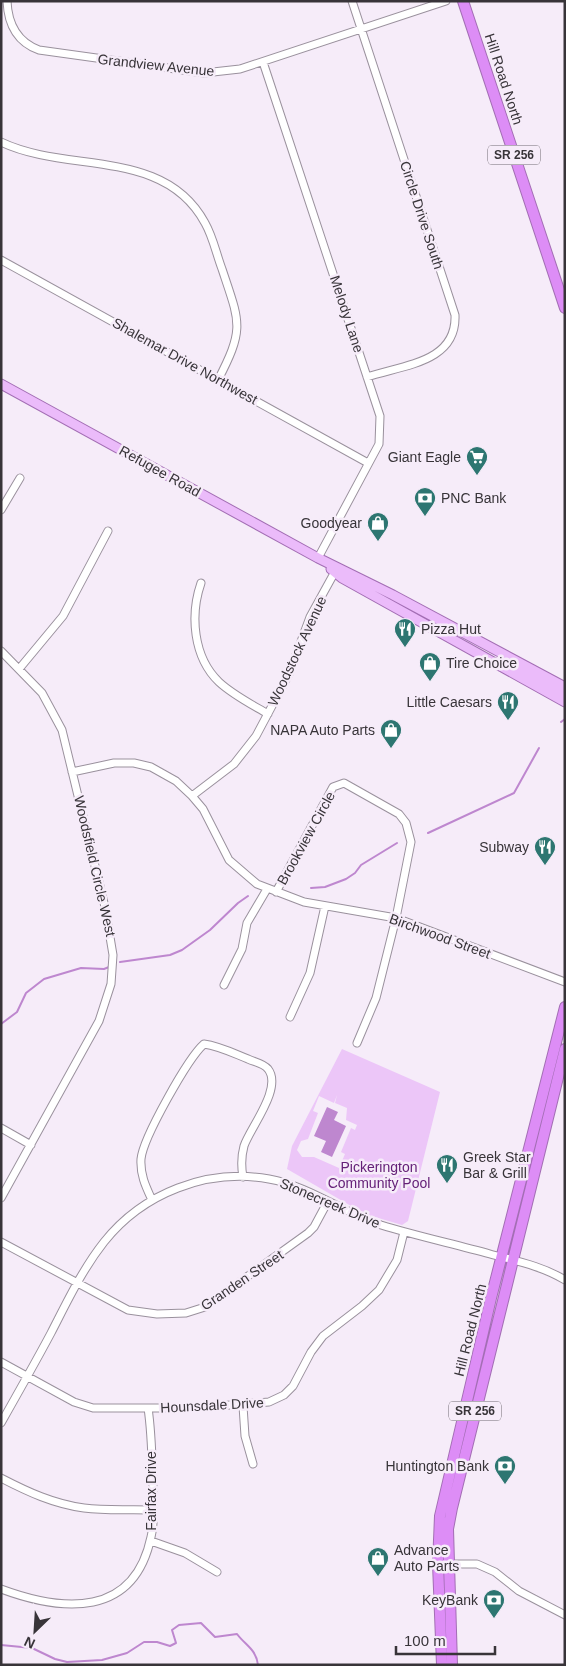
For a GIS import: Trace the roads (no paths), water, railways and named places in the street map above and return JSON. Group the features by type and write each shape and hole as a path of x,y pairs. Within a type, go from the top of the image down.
{"highway":[{"name":"Hill Road North","path":"463,1 565,308"},
{"name":"Hill Road North","path":"452,1665 440,1516 502,1257 565,1007"},
{"name":"Hill Road North","path":"442,1665 443,1564 448,1528 565,1049"}],"main road":[{"name":"Refugee Road","path":"1,384 318,558 466,647 565,702"},
{"name":"Refugee Road","path":"336,570 565,686"},
{"name":"Refugee Road","path":"492,661 500,659 565,694"}],"street":[{"name":"Grandview Avenue","path":"7,1 9,18 17,35 31,47 40,50 204,73 230,71 263,62 446,1"},
{"name":"Circle Drive South","path":"352,1 453,306 455,325 448,344 442,351 415,364 367,377"},
{"name":"Melody Lane","path":"263,62 367,377 378,405 381,425 379,444 318,558"},
{"path":"1,142 36,155 146,173 164,181 188,199 209,230 236,312 238,330 234,348 218,380"},
{"name":"Shalemar Drive Northwest","path":"1,260 368,463"},
{"path":"1,510 20,478"},
{"path":"19,669 63,616 108,531"},
{"name":"Woodstock Avenue","path":"192,796 234,764 256,736 289,674 310,617 336,570"},
{"path":"201,583 194,616 197,642 202,658 214,676 223,685 268,714"},
{"name":"Woodsfield Circle West","path":"1,651 42,693 57,718 72,772 111,936 112,974 106,1003 99,1021 1,1198"},
{"name":"Birchwood Street","path":"72,772 114,763 142,764 168,775 192,796 202,809 229,860 250,880 267,889 304,902 396,918 565,982"},
{"name":"Brookview Circle","path":"276,892 333,787 344,783 399,814 406,823 411,842 396,918 376,998 357,1043"},
{"path":"224,986 242,949 247,923 267,889"},
{"path":"290,1017 310,972 326,906"},
{"path":"152,1200 141,1169 143,1150 191,1059 204,1044 214,1045 260,1063 269,1070 272,1077 269,1096 244,1147 241,1166 243,1176"},
{"path":"1,1128 31,1145"},
{"name":"Stonecreek Drive","path":"1,1423 92,1258 117,1227 152,1200 183,1186 202,1181 243,1176 280,1181 328,1201 363,1219 404,1232 540,1267 565,1280"},
{"name":"Granden Street","path":"1,1242 119,1306 137,1313 196,1311 213,1302 308,1233 314,1227 328,1201"},
{"name":"Hounsdale Drive","path":"1,1362 74,1402 93,1408 243,1406 269,1402 284,1394 293,1386 316,1343 370,1300 388,1278 397,1260 404,1232"},
{"path":"243,1406 245,1436 253,1464"},
{"name":"Fairfax Drive","path":"1,1589 35,1599 82,1605 101,1601 118,1591 130,1580 142,1563 151,1540 153,1510 151,1432 148,1408"},
{"path":"1,1478 37,1496 65,1505 104,1510 153,1510"},
{"path":"151,1540 185,1554 217,1572"},
{"path":"443,1564 478,1564 495,1572 520,1591 565,1615"}],"waterway":[{"path":"561,722 565,719"},
{"path":"428,833 514,793 539,748"},
{"path":"311,888 325,887 346,879 355,873 361,865 397,843"},
{"path":"120,962 170,955 182,950 210,930 248,896"},
{"path":"1,1024 17,1012 26,993 44,979 81,968 104,969 109,967"},
{"path":"1,1645 32,1648 55,1659 67,1662 102,1660 127,1653 144,1642 157,1642 170,1646 176,1643 172,1630 179,1625 201,1623 215,1637 237,1634 253,1651 258,1665"}],"place":[{"name":"Giant Eagle","path":"477,476"},
{"name":"PNC Bank","path":"425,517"},
{"name":"Goodyear","path":"378,542"},
{"name":"Pizza Hut","path":"405,648"},
{"name":"Tire Choice","path":"430,682"},
{"name":"Little Caesars","path":"508,721"},
{"name":"NAPA Auto Parts","path":"391,749"},
{"name":"Subway","path":"545,866"},
{"name":"Greek Star Bar & Grill","path":"447,1184"},
{"name":"Huntington Bank","path":"505,1485"},
{"name":"Advance Auto Parts","path":"378,1577"},
{"name":"KeyBank","path":"494,1619"}],"park label":[{"name":"Pickerington Community Pool","path":"379,1176"}]}
